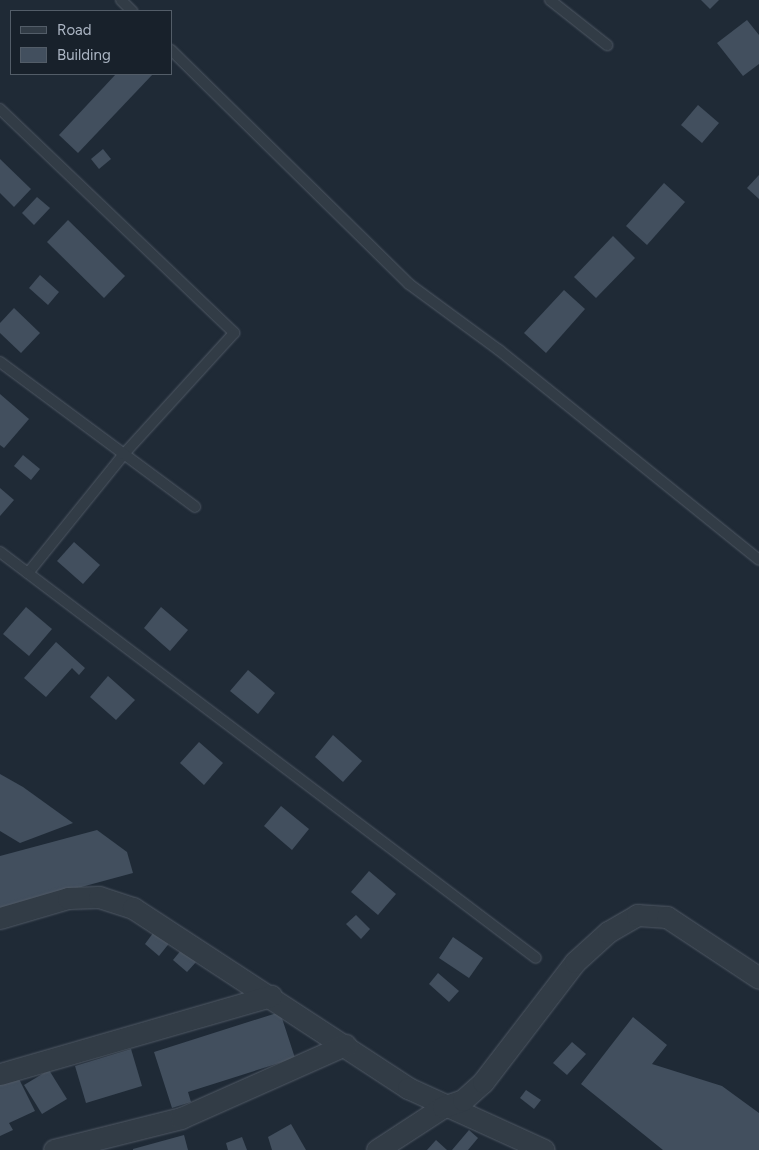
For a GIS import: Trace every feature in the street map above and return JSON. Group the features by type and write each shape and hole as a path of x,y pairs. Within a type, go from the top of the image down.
{"street":[{"path":"0,918 68,898 99,897 133,908 443,1107 511,1132 544,1150"},
{"path":"377,1150 443,1107 463,1100 483,1082 575,962 608,932 637,915 667,917 759,978"},
{"path":"0,1074 271,996"},
{"path":"54,1150 181,1118 345,1045"}],"lane":[{"path":"121,0 131,10"},
{"path":"550,0 607,45"},
{"path":"172,51 409,284 499,350 759,560"},
{"path":"0,109 234,333 124,454 28,573"},
{"path":"0,362 195,507"},
{"path":"0,552 536,958"}],"building":[{"path":"701,0 719,0 710,9"},
{"path":"747,20 759,35 759,64 743,76 717,43"},
{"path":"115,75 152,75 78,153 59,135"},
{"path":"698,105 719,123 702,143 681,125"},
{"path":"103,149 111,159 99,169 91,159"},
{"path":"0,159 31,189 14,207 0,193"},
{"path":"759,175 759,199 747,188"},
{"path":"664,183 685,202 647,245 626,226"},
{"path":"37,197 50,208 34,225 22,213"},
{"path":"68,220 125,276 104,298 47,242"},
{"path":"613,236 635,258 596,298 574,277"},
{"path":"40,275 59,292 48,305 29,288"},
{"path":"564,290 585,309 546,353 524,333"},
{"path":"14,308 40,333 21,353 0,333 0,323"},
{"path":"0,394 29,419 4,448 0,445"},
{"path":"23,455 40,469 31,480 14,466"},
{"path":"0,488 14,500 0,516"},
{"path":"74,542 100,565 83,584 57,561"},
{"path":"26,607 52,629 29,656 3,634"},
{"path":"161,607 188,630 170,651 144,628"},
{"path":"56,642 85,668 79,675 72,668 46,697 24,678"},
{"path":"248,670 275,693 258,714 230,691"},
{"path":"108,676 135,700 116,720 90,697"},
{"path":"333,735 362,761 343,782 315,757"},
{"path":"199,742 223,763 204,785 180,763"},
{"path":"0,774 23,787 73,823 20,843 0,831"},
{"path":"281,806 309,829 292,850 264,826"},
{"path":"97,830 127,852 133,873 0,909 0,856"},
{"path":"369,871 396,894 378,915 351,892"},
{"path":"356,915 370,929 361,939 346,924"},
{"path":"156,929 171,941 159,956 145,944"},
{"path":"453,937 483,958 469,978 439,958"},
{"path":"182,949 197,961 187,972 173,960"},
{"path":"438,973 459,991 449,1002 429,984"},
{"path":"280,1012 295,1058 188,1092 191,1102 172,1108 154,1052"},
{"path":"633,1017 667,1045 652,1064 722,1086 759,1113 759,1150 663,1150 581,1084"},
{"path":"572,1042 586,1054 567,1075 553,1063"},
{"path":"131,1049 142,1086 86,1103 75,1066"},
{"path":"49,1070 67,1099 42,1114 24,1085"},
{"path":"17,1075 35,1111 9,1123 13,1130 0,1136 0,1083"},
{"path":"526,1090 541,1100 534,1109 520,1098"},
{"path":"291,1124 306,1150 272,1150 268,1137"},
{"path":"469,1130 478,1138 468,1150 452,1150"},
{"path":"184,1135 188,1150 133,1150 133,1149"},
{"path":"242,1137 247,1150 228,1150 226,1143"},
{"path":"436,1140 447,1150 427,1150"}]}
